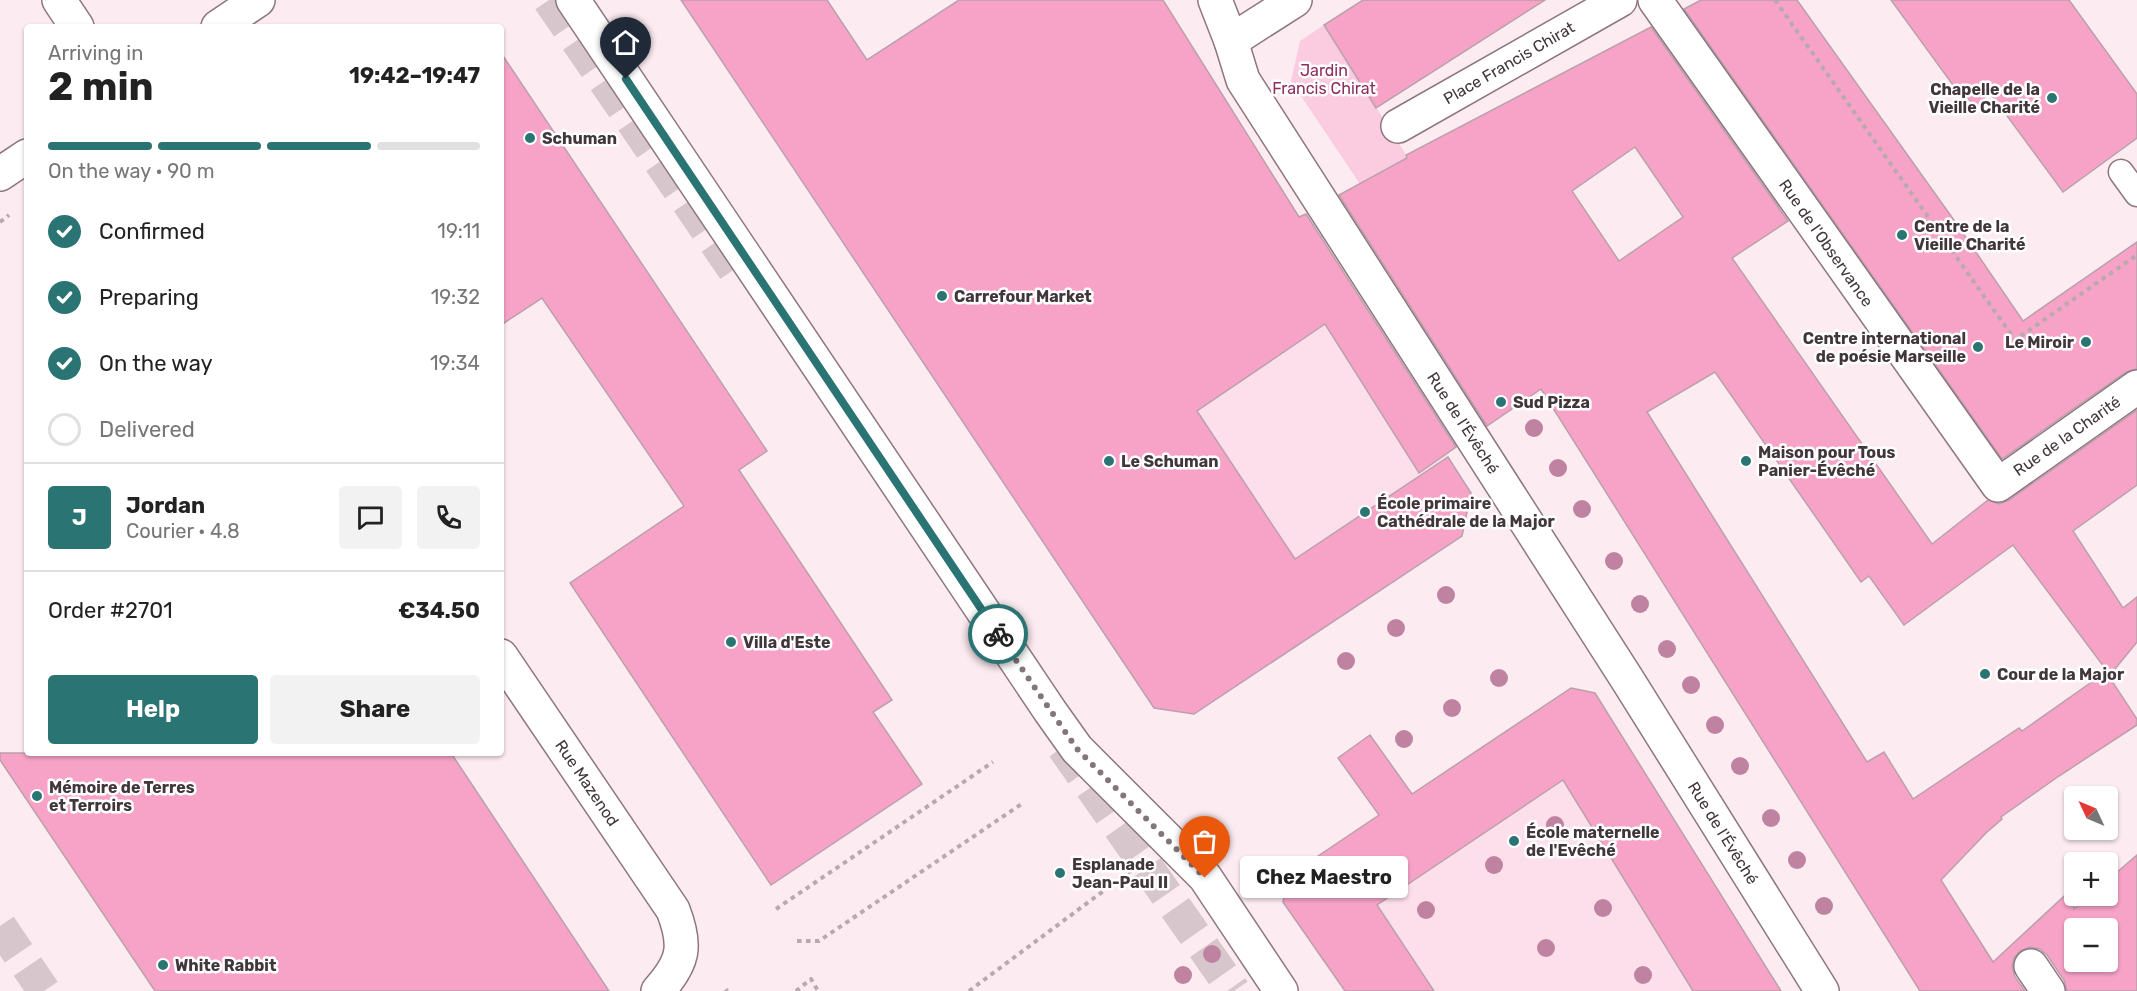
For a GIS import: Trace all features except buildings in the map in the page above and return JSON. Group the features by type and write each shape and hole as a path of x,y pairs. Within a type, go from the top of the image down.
{"street":[{"path":"59,0 75,24"},
{"path":"222,24 258,0"},
{"path":"573,0 1077,749 1205,878 1281,991"},
{"name":"Rue de l'Évêché","path":"1215,0 1243,80 1627,679 1822,991"},
{"path":"1231,41 1295,0"},
{"name":"Place Francis Chirat","path":"1398,126 1620,0"},
{"name":"Rue de l'Observance","path":"1655,0 1998,485"},
{"path":"0,174 24,158"},
{"name":"Rue de la Charité","path":"1998,485 2137,387"},
{"name":"Rue Mazenod","path":"504,660 673,910 682,933 682,949 670,976 657,991"}],"lane":[{"path":"2121,172 2137,194"}],"path":[{"path":"1775,0 2015,340 2137,255"},
{"path":"776,909 993,762"},
{"path":"797,941 819,941 1023,803"},
{"path":"969,991 1144,861"},
{"path":"796,991 811,979 818,991"}],"shaded area":[{"name":"École primaire Cathédrale de la Major","path":"1354,305 1471,493 1462,536 1194,714 1154,708 1110,643 1276,531 1195,411"},
{"name":"École maternelle de l'Evêché","path":"1571,688 1595,693 1768,970 1765,991 1345,991 1283,902 1287,877"}],"green space":[{"name":"Jardin Francis Chirat","path":"1324,25 1408,158 1360,184 1291,81 1300,41"}],"tunnel":[{"path":"549,0 739,277"},
{"path":"1063,747 1234,991"},
{"path":"0,926 44,991"}],"way so far":[{"path":"998,634 1077,749 1205,878"}],"place":[{"name":"Chapelle de la Vieille Charité","path":"2052,98"},
{"name":"Schuman","path":"530,138"},
{"name":"Centre de la Vieille Charité","path":"1902,235"},
{"name":"Carrefour Market","path":"942,296"},
{"name":"Le Miroir","path":"2086,342"},
{"name":"Centre international de poésie Marseille","path":"1978,347"},
{"name":"Sud Pizza","path":"1501,402"},
{"name":"Le Schuman","path":"1109,461"},
{"name":"Maison pour Tous Panier-Évêché","path":"1746,461"},
{"name":"École primaire Cathédrale de la Major","path":"1365,512"},
{"name":"Villa d'Este","path":"731,642"},
{"name":"Cour de la Major","path":"1985,674"},
{"name":"Mémoire de Terres et Terroirs","path":"37,796"},
{"name":"École maternelle de l'Evêché","path":"1514,841"},
{"name":"Esplanade Jean-Paul II","path":"1060,873"},
{"name":"Chez Maestro","path":"1205,878"},
{"name":"White Rabbit","path":"163,965"}],"route":[{"path":"626,79 998,634"}]}
